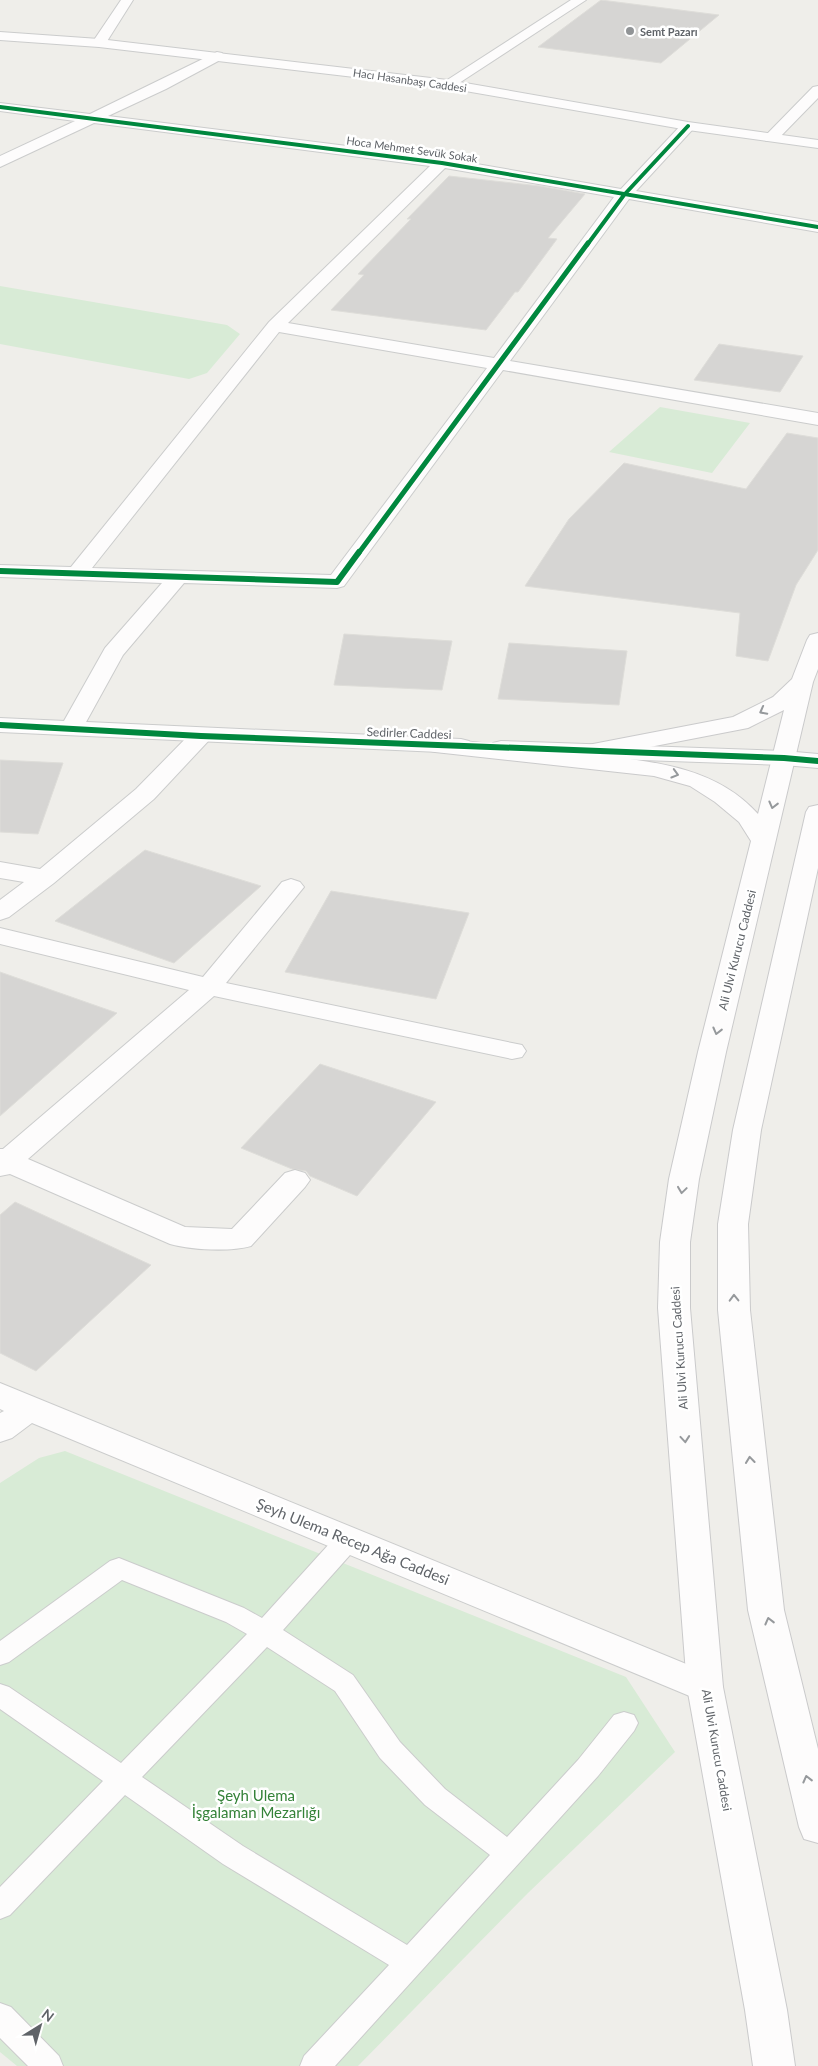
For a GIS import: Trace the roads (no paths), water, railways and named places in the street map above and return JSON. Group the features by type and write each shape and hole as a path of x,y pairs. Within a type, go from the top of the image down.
{"street":[{"path":"99,43 127,0"},
{"path":"448,84 580,0"},
{"name":"Hacı Hasanbaşı Caddesi","path":"0,36 99,43 448,84 688,126 818,144"},
{"path":"0,162 96,118 217,56"},
{"path":"771,138 818,90"},
{"name":"Hoca Mehmet Sevük Sokak","path":"0,107 442,163 818,226"},
{"path":"0,570 337,582 624,195 688,126"},
{"path":"76,574 275,326 442,163"},
{"path":"275,326 498,366 818,419"},
{"path":"72,728 113,653 178,577"},
{"name":"Ali Ulvi Kurucu Caddesi","path":"774,2066 764,2000 706,1687 674,1308 675,1242 686,1169 802,682 818,640"},
{"path":"593,751 740,723 781,702 802,682"},
{"name":"Sedirler Caddesi","path":"0,725 201,736 784,758 818,761"},
{"path":"0,912 45,878 144,794 201,736"},
{"path":"435,745 656,769 698,781 724,797 748,817 764,842"},
{"path":"818,812 811,865 747,1130 733,1224 734,1310 766,1610 818,1827"},
{"path":"0,870 45,878"},
{"path":"291,887 209,987 2,1162 180,1237 240,1239 295,1180"},
{"path":"0,936 255,998 512,1052"},
{"path":"0,1430 14,1402"},
{"name":"Şeyh Ulema Recep Ağa Caddesi","path":"14,1402 706,1687"}],"lane":[{"path":"0,1906 265,1632 349,1539"},
{"path":"0,1655 118,1568 235,1615 344,1683 390,1750 403,1764 435,1797 509,1854"},
{"path":"0,1695 233,1855 410,1962"},
{"path":"316,2066 588,1768 624,1723"},
{"path":"0,2017 48,2066"}],"place":[{"name":"Semt Pazarı","path":"630,31"}],"park label":[{"name":"Şeyh Ulema İşgalaman Mezarlığı","path":"256,1804"}]}
